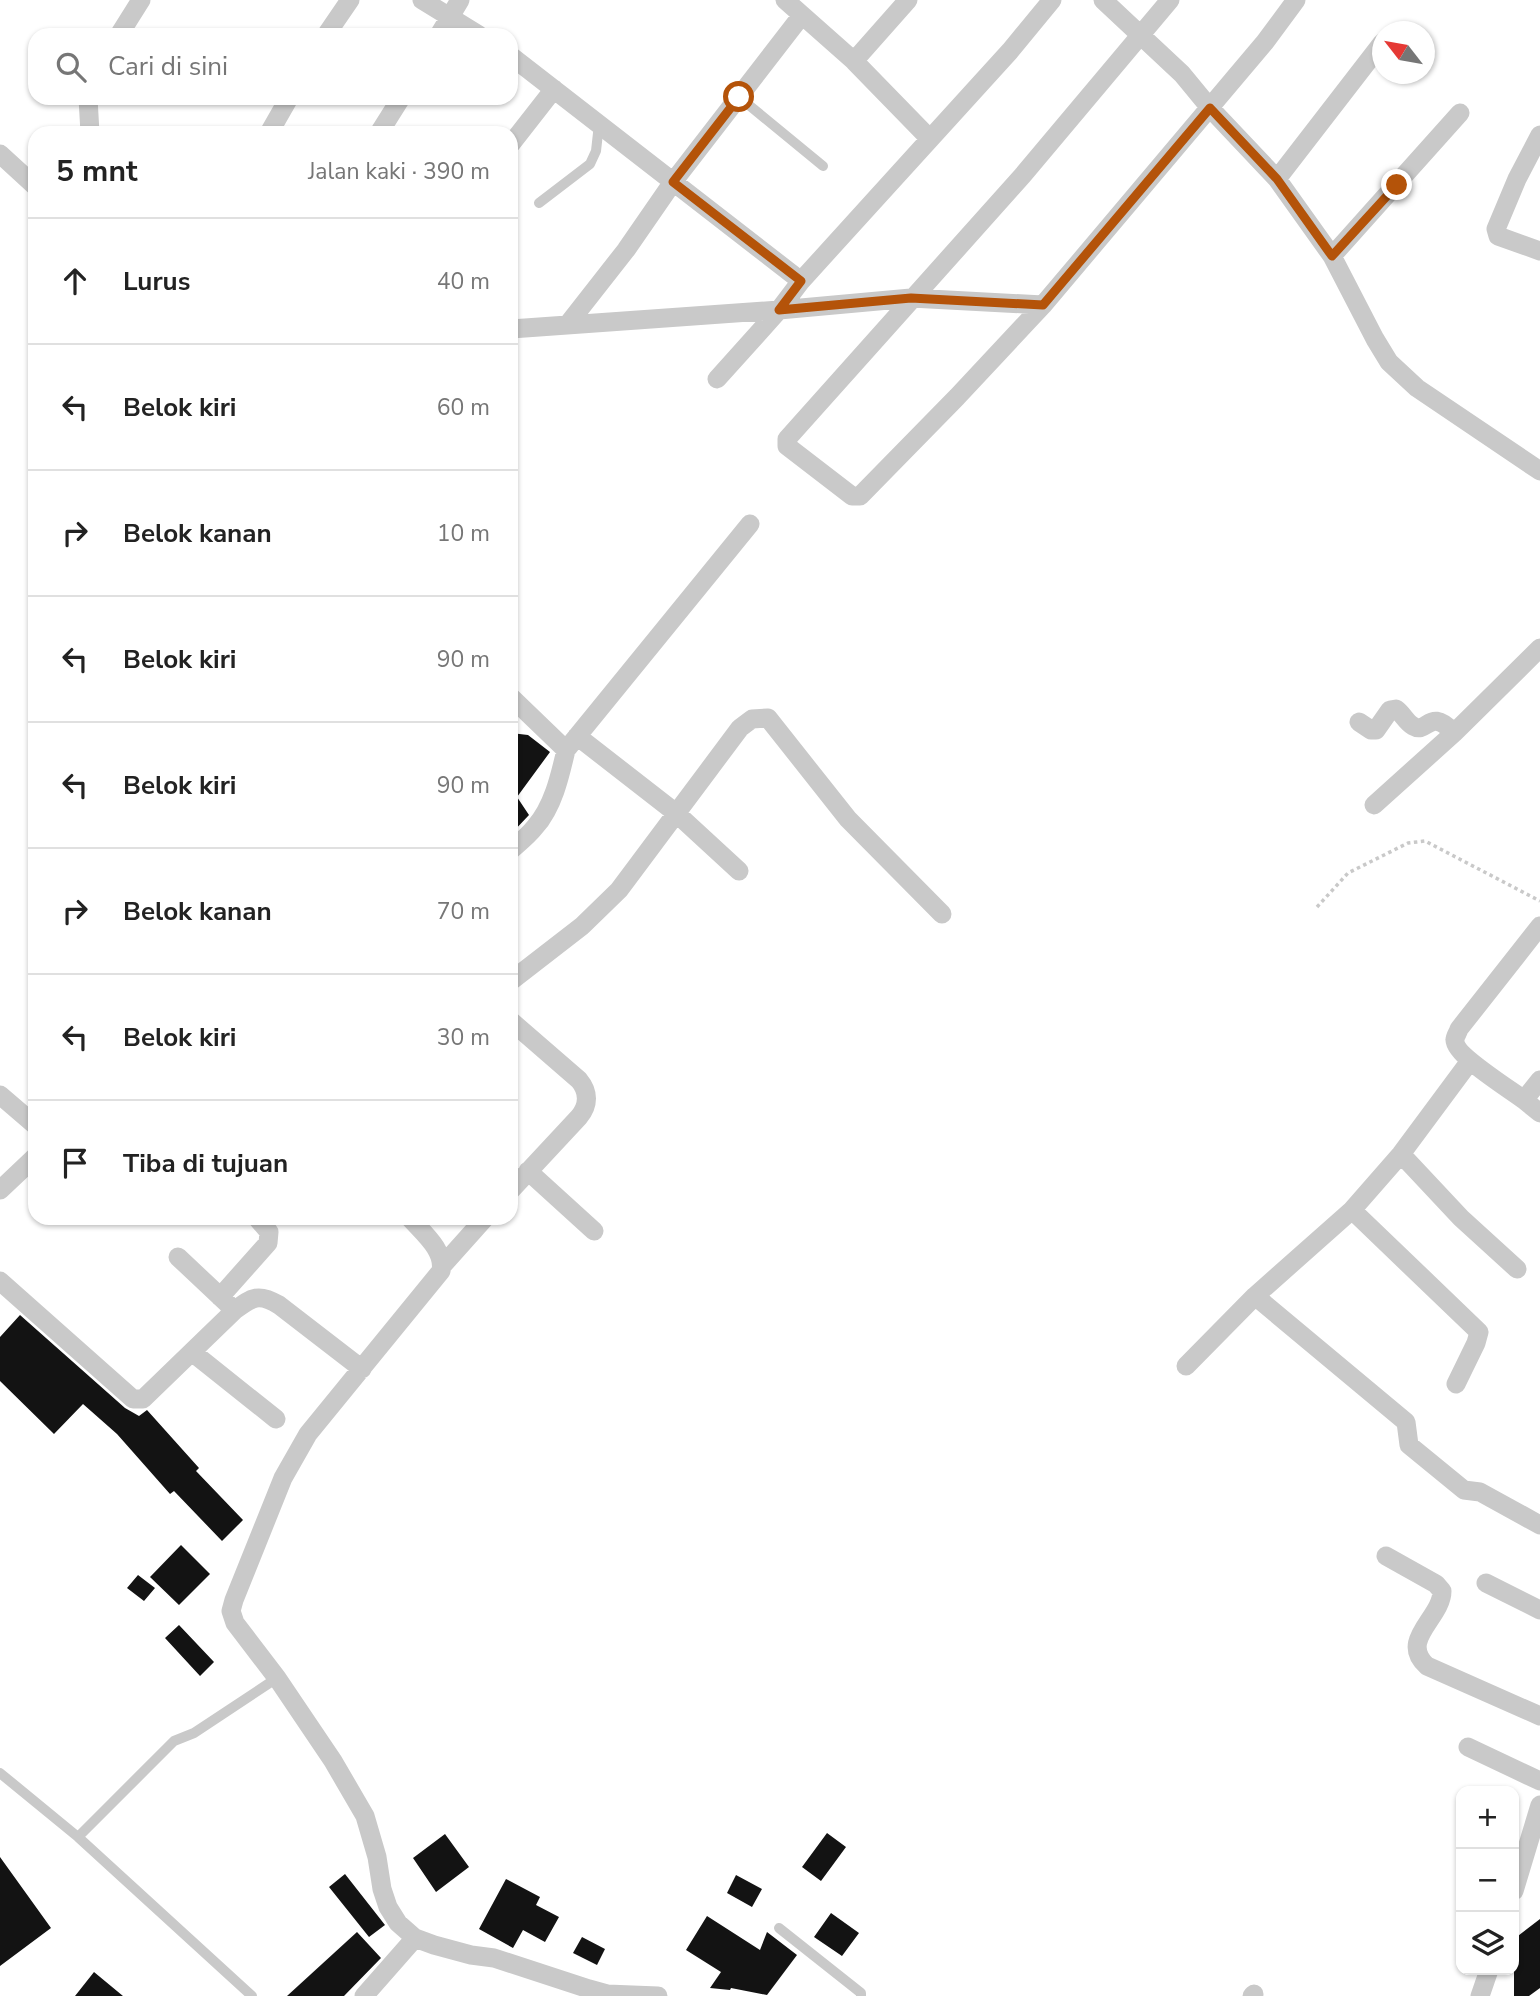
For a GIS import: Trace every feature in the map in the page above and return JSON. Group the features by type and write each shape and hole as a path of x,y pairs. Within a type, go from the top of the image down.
{"street":[{"path":"124,28 141,0"},
{"path":"331,28 350,0"},
{"path":"422,0 455,8 473,28"},
{"path":"785,0 854,61 930,139"},
{"path":"854,61 908,0"},
{"path":"717,379 779,310 801,281 1010,51 1052,0"},
{"path":"1103,0 1182,74 1277,179 1332,256 1389,362 1417,388 1540,471"},
{"path":"1170,0 1023,175 787,439 787,446 856,498 957,397 1043,305 1265,42 1296,0"},
{"path":"443,28 455,8"},
{"path":"568,324 802,15"},
{"path":"1277,179 1372,56"},
{"path":"518,61 801,281"},
{"path":"518,135 554,89"},
{"path":"88,105 90,126"},
{"path":"273,126 285,105"},
{"path":"383,126 397,105"},
{"path":"1332,256 1460,113"},
{"path":"1540,135 1517,179 1496,229 1498,236 1504,240 1540,251"},
{"path":"0,154 28,180"},
{"path":"518,328 911,298 1043,305"},
{"path":"518,844 537,826 545,812 572,743 750,524"},
{"path":"1374,805 1454,733 1540,648"},
{"path":"518,702 572,743 676,813 739,872"},
{"path":"1359,722 1371,730 1376,730 1390,710 1396,709 1413,726 1419,728 1435,720 1454,733"},
{"path":"518,976 582,926 619,890 740,728 752,719 768,718 848,819 942,914"},
{"path":"1540,926 1459,1029 1455,1040 1457,1048 1470,1061 1540,1113"},
{"path":"518,1027 579,1080 587,1098 583,1112 518,1182"},
{"path":"1186,1366 1255,1296 1352,1210 1401,1154 1470,1061"},
{"path":"1524,1100 1540,1080"},
{"path":"0,1094 28,1119"},
{"path":"1401,1154 1461,1218 1517,1269"},
{"path":"0,1190 28,1164"},
{"path":"528,1171 594,1231"},
{"path":"1352,1210 1479,1332 1456,1384"},
{"path":"0,1282 133,1399 143,1399 192,1352 228,1304 268,1243 269,1232 263,1225"},
{"path":"416,1225 439,1251 443,1265"},
{"path":"479,1225 443,1265 439,1278 308,1434 291,1461 231,1611 234,1623 276,1678 365,1816 371,1832 382,1889 388,1907 398,1923 415,1938 454,1951 494,1958 608,1995 658,1996"},
{"path":"178,1257 228,1304"},
{"path":"1255,1296 1406,1422 1409,1444 1455,1484 1464,1490 1480,1492 1540,1525"},
{"path":"228,1304 258,1297 268,1298 362,1369"},
{"path":"192,1352 276,1419"},
{"path":"1386,1556 1436,1584 1442,1591 1441,1600 1417,1643 1422,1662 1540,1716"},
{"path":"1486,1583 1540,1610"},
{"path":"1468,1746 1540,1781"},
{"path":"1519,1874 1540,1805"},
{"path":"364,1996 415,1938"},
{"path":"1480,1996 1487,1975"}],"lane":[{"path":"739,97 823,166"},
{"path":"539,203 590,164 596,151 599,123"},
{"path":"78,1838 174,1741 194,1733 276,1678"},
{"path":"0,1773 78,1838 252,1996"},
{"path":"779,1928 861,1993 861,1996"}],"path":[{"path":"1317,907 1348,873 1408,843 1425,841 1540,901"}],"building":[{"path":"518,734 528,735 550,752 518,796"},
{"path":"518,798 529,815 518,827"},
{"path":"20,1315 125,1408 139,1416 147,1410 199,1468 196,1471 243,1520 222,1541 174,1491 170,1494 117,1434 83,1404 54,1434 0,1381 0,1337"},
{"path":"181,1545 210,1574 179,1605 150,1577"},
{"path":"138,1575 155,1588 144,1601 127,1588"},
{"path":"179,1625 214,1662 200,1676 165,1638"},
{"path":"827,1833 846,1847 821,1881 802,1867"},
{"path":"445,1834 469,1867 436,1892 413,1858"},
{"path":"0,1857 51,1928 0,1966"},
{"path":"345,1874 385,1925 369,1937 329,1887"},
{"path":"736,1875 762,1889 752,1907 727,1893"},
{"path":"506,1879 540,1897 536,1905 559,1917 545,1942 523,1930 513,1948 479,1929"},
{"path":"831,1913 859,1933 842,1956 814,1937"},
{"path":"707,1916 760,1950 767,1932 797,1955 767,1995 731,1988 710,1988 721,1972 686,1950"},
{"path":"1540,1919 1540,1988 1529,1996 1514,1996 1514,1975 1519,1975 1519,1935"},
{"path":"357,1932 381,1958 344,1996 287,1996"},
{"path":"582,1937 605,1949 597,1965 573,1953"},
{"path":"94,1972 123,1996 75,1996"}],"route":[{"path":"739,97 673,182 801,281 779,310 911,298 1043,305 1210,108 1277,179 1332,256 1397,185"}]}
